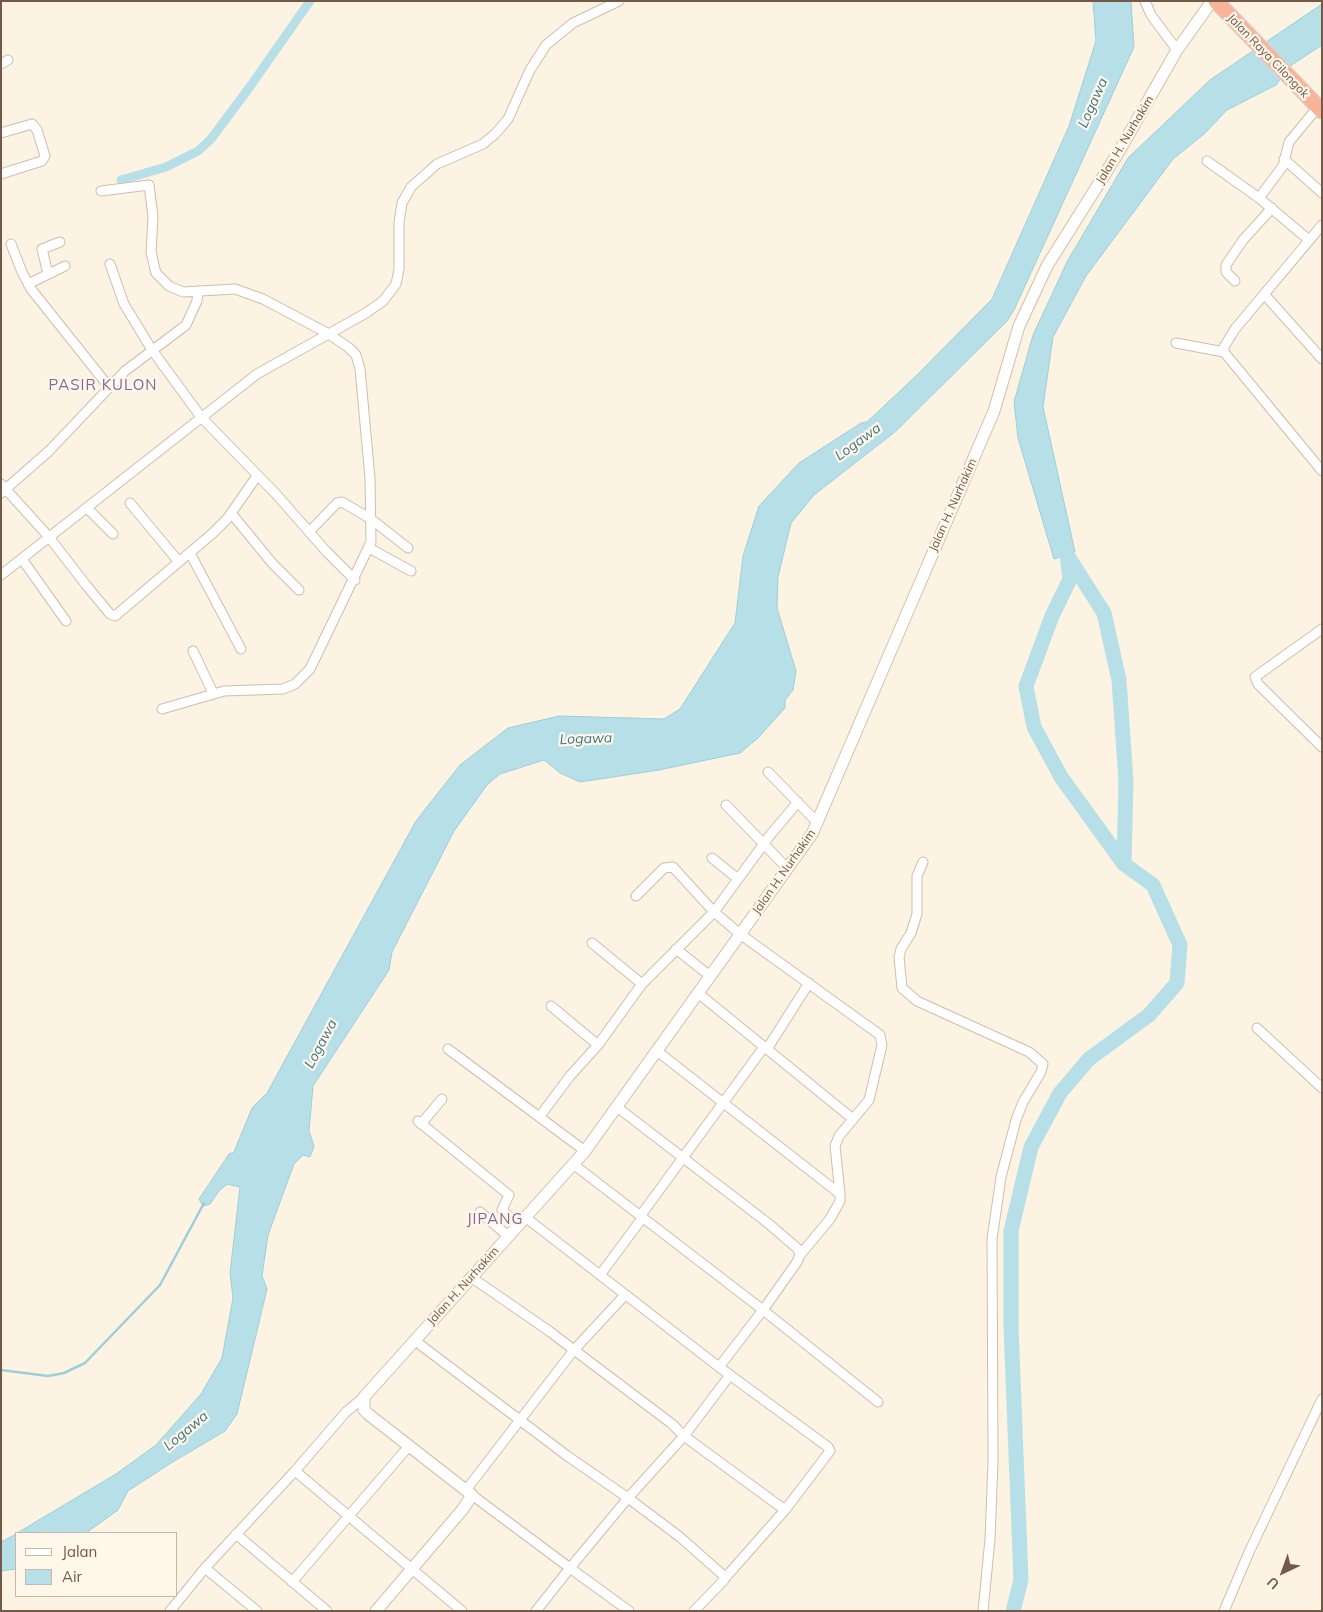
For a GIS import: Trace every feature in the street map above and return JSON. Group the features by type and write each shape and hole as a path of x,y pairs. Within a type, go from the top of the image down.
{"highway":[{"name":"Jalan Raya Cilongok","path":"1216,1 1238,27 1320,109"}],"main road":[{"name":"Jalan H. Nurhakim","path":"364,1397 585,1151 788,869 818,823 863,713 994,411 1019,326 1047,266 1118,153 1178,50 1212,1"},
{"path":"364,1397 364,1410 469,1493 463,1509 376,1611"}],"street":[{"path":"1,575 264,369 322,335 375,308 396,284 399,269 399,223 402,204 411,187 437,164 483,144 496,134 508,119 530,70 546,45 573,23 619,1"},
{"path":"1145,1 1150,15 1178,50"},
{"path":"1259,198 1279,172 1289,142 1320,109"},
{"path":"1,134 32,124 37,130 45,156 42,161 1,174"},
{"path":"1284,159 1322,194"},
{"path":"1207,161 1272,208 1309,240"},
{"path":"101,191 148,185 153,217 151,252 156,273 168,286 198,296 227,289 242,291 353,352 360,369 370,478 368,518 372,536 369,548 352,578 310,669 295,684 283,689 212,689 182,705 162,709"},
{"path":"1235,281 1226,272 1226,265 1243,240 1272,208"},
{"path":"1224,352 1228,340 1322,225"},
{"path":"48,274 42,249 60,242"},
{"path":"11,244 28,284 64,334 109,387"},
{"path":"110,264 124,304 152,350 201,417 310,531 352,578"},
{"path":"28,284 65,266"},
{"path":"1264,294 1322,359"},
{"path":"198,296 186,325 125,371 45,455 3,489 50,537 86,585 110,614 115,616 213,533 231,513 257,476"},
{"path":"1176,343 1224,352 1322,471"},
{"path":"310,531 339,502 368,518 408,548"},
{"path":"130,503 179,562"},
{"path":"87,508 113,534"},
{"path":"231,513 272,563 299,590"},
{"path":"369,548 411,571"},
{"path":"190,553 241,649"},
{"path":"22,559 66,621"},
{"path":"1322,629 1257,673 1255,677 1258,684 1322,747"},
{"path":"193,651 212,689"},
{"path":"768,772 818,823"},
{"path":"540,1116 570,1076 598,1045 642,984 714,912 763,845 798,802"},
{"path":"726,805 788,869"},
{"path":"712,858 738,879"},
{"path":"923,862 917,876 917,914 899,957 902,988 917,1001 1029,1052 1043,1064 1041,1072 1023,1102 1016,1120 1001,1177 992,1239 990,1540 984,1611"},
{"path":"636,896 664,868 670,866 677,869 714,912 740,934 876,1032 882,1039 877,1071 869,1100 839,1136 835,1146 840,1201 830,1219 800,1255 763,1310 719,1367"},
{"path":"592,943 642,984"},
{"path":"676,949 710,976"},
{"path":"600,1275 743,1074 766,1048 809,983"},
{"path":"698,993 853,1119"},
{"path":"551,1006 598,1045"},
{"path":"1257,1028 1322,1088"},
{"path":"448,1049 585,1151"},
{"path":"657,1051 840,1194"},
{"path":"442,1099 419,1123 509,1195 502,1210 522,1221 600,1275 730,1376 830,1450 785,1510 694,1611"},
{"path":"618,1107 769,1224 798,1249 800,1255"},
{"path":"574,1164 763,1310 878,1402"},
{"path":"480,1212 508,1236"},
{"path":"471,1278 574,1350 672,1424 684,1436 785,1510"},
{"path":"625,1295 574,1350 520,1420 469,1493 629,1611"},
{"path":"414,1340 680,1537 725,1578"},
{"path":"536,1611 628,1498 684,1436 730,1376"},
{"path":"176,1609 205,1568 295,1471 346,1412 364,1397"},
{"path":"1224,1611 1250,1550 1322,1399"},
{"path":"292,1582 409,1446"},
{"path":"295,1471 462,1611"},
{"path":"236,1534 327,1611"},
{"path":"205,1568 257,1611"}],"water":[{"name":"Logawa","path":"1093,1 1131,1 1134,47 1014,310 1007,321 896,431 814,495 791,523 778,577 777,608 796,671 793,690 785,700 785,708 758,738 740,753 659,770 580,782 560,773 544,760 500,774 487,785 454,831 392,952 389,970 313,1086 309,1131 314,1146 310,1157 303,1155 294,1164 268,1235 262,1276 267,1289 237,1414 225,1431 128,1491 118,1510 87,1532 19,1532 116,1474 156,1445 201,1394 222,1358 233,1298 230,1273 240,1187 227,1184 219,1191 210,1204 203,1206 199,1199 229,1154 234,1152 252,1108 267,1093 416,821 460,765 508,728 559,716 664,719 680,709 735,623 743,556 759,506 799,463 861,423 867,422 918,374 992,299 1069,126 1096,41"},
{"path":"1322,4 1322,45 1290,66 1276,85 1227,110 1204,134 1173,159 1086,276 1053,337 1043,407 1075,552 1054,559 1018,438 1014,402 1033,335 1068,260 1128,158 1210,80"},
{"path":"15,1535 15,1569 1,1571 1,1542"}],"waterway":[{"path":"121,180 166,167 198,151 211,139 310,1"},
{"path":"1013,1611 1021,1580 1011,1327 1011,1231 1031,1147 1060,1093 1089,1059 1149,1015 1177,983 1180,945 1153,885 1124,864 1061,777 1034,727 1026,686 1052,616 1070,579 1067,555 1061,536"},
{"path":"1069,558 1104,613 1119,680 1126,781 1124,864"},
{"path":"1,1370 48,1376 64,1373 85,1363 160,1285 204,1203"}],"district":[{"name":"PASIR KULON","path":"103,385"},
{"name":"JIPANG","path":"495,1219"}]}
